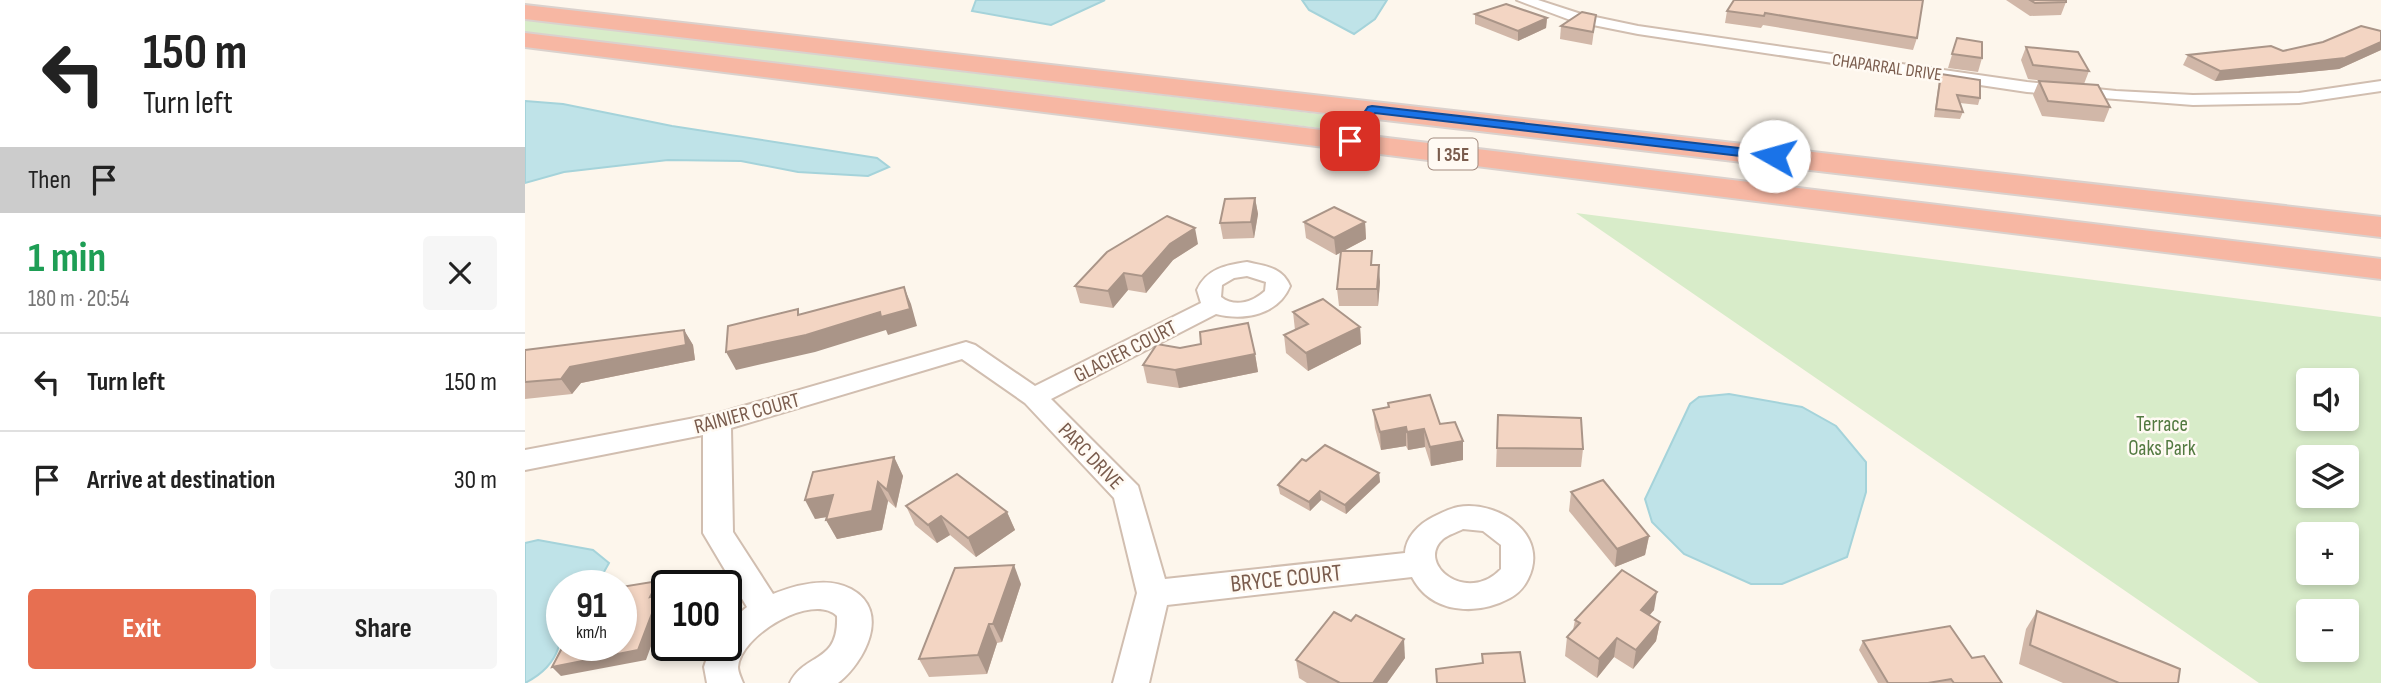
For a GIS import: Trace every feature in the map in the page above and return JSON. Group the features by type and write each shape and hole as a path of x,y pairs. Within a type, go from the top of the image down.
{"highway":[{"name":"I 35E","path":"525,12 2381,227"},
{"name":"I 35E","path":"525,40 2381,269"}],"street":[{"name":"CHAPARRAL DRIVE","path":"1533,1 1578,18 1638,30 2027,87 2103,95 2193,100 2298,98 2381,86"},
{"name":"GLACIER COURT","path":"1034,397 1215,305"},
{"name":"PARC DRIVE","path":"966,350 1034,397 1128,494 1153,593 1131,683"},
{"name":"RAINIER COURT","path":"525,460 717,423 966,350"},
{"path":"717,423 718,533 766,611"},
{"name":"BRYCE COURT","path":"1153,593 1419,564"},
{"path":"725,683 721,667 727,648 743,628 766,611 791,599 816,594 837,597 852,606 857,621 853,640 839,660 807,683"}],"lane":[{"path":"1350,141 1372,109"}],"green space":[{"path":"525,20 1327,115 1356,122 1356,125 1320,128 525,32"},
{"name":"Terrace Oaks Park","path":"1576,213 2381,317 2381,683 2259,683"}],"water":[{"path":"976,0 1105,0 1051,25 972,11"},
{"path":"1302,0 1387,0 1375,19 1354,34 1309,10"},
{"path":"525,101 563,104 672,126 877,158 889,167 868,176 798,172 741,161 668,160 564,172 525,183"},
{"path":"1729,394 1802,407 1836,426 1866,462 1866,492 1847,557 1782,584 1751,584 1684,554 1652,522 1645,499 1690,404 1699,397"},
{"path":"538,540 593,550 609,563 605,570 546,570 546,661 551,661 539,674 525,683 525,543"}],"building":[{"path":"1734,0 1923,0 1917,38 1765,13 1764,16 1727,11"},
{"path":"2030,0 2066,0 2066,2 2035,3"},
{"path":"1506,4 1547,18 1518,31 1475,14"},
{"path":"1582,12 1596,15 1593,32 1561,26"},
{"path":"2361,26 2381,31 2381,42 2345,58 2220,71 2188,55 2271,46 2283,51 2323,42"},
{"path":"1957,38 1982,42 1982,58 1952,54"},
{"path":"2026,47 2078,52 2089,71 2033,65"},
{"path":"1941,74 1980,80 1980,98 1957,95 1963,112 1936,109"},
{"path":"2039,81 2098,85 2110,107 2048,101"},
{"path":"1255,198 1251,222 1220,223 1225,199"},
{"path":"1334,207 1365,222 1334,238 1304,222"},
{"path":"1167,216 1195,228 1170,244 1142,276 1124,273 1108,291 1075,286 1107,252"},
{"path":"1341,251 1372,251 1371,265 1379,265 1377,289 1337,289"},
{"path":"904,287 910,309 881,317 880,312 806,335 726,352 728,326 798,309 798,315"},
{"path":"1323,299 1360,327 1306,353 1284,335 1308,324 1293,312"},
{"path":"1248,323 1255,354 1175,370 1143,365 1157,344 1180,348 1201,344 1200,332"},
{"path":"684,330 686,345 570,367 561,379 525,382 525,350"},
{"path":"1430,395 1440,424 1455,422 1463,441 1430,447 1424,429 1407,432 1406,427 1380,432 1373,410 1389,407 1388,403"},
{"path":"1498,415 1581,418 1583,449 1497,448"},
{"path":"1325,445 1379,473 1345,505 1320,491 1309,502 1278,485 1302,459 1306,461"},
{"path":"894,457 887,490 878,482 872,511 826,520 833,495 805,500 813,472"},
{"path":"957,474 1007,512 968,538 941,516 928,525 906,506"},
{"path":"1603,480 1649,536 1617,549 1571,492"},
{"path":"1014,565 993,624 989,624 978,655 919,659 955,568"},
{"path":"1622,570 1657,592 1641,610 1660,622 1636,650 1617,638 1599,659 1567,637 1580,623 1575,620"},
{"path":"651,582 651,616 637,650 637,584"},
{"path":"2037,611 2180,669 2178,683 2119,683 2030,645"},
{"path":"1334,612 1351,621 1356,615 1404,639 1373,683 1340,683 1296,660"},
{"path":"1950,626 1972,658 1984,656 2002,683 1954,683 1951,679 1928,683 1888,683 1863,641"},
{"path":"1520,652 1525,683 1437,683 1436,669 1483,663 1482,654"},
{"path":"555,661 582,661 552,667"}],"route":[{"path":"1350,141 1372,109 1774,156"}]}
